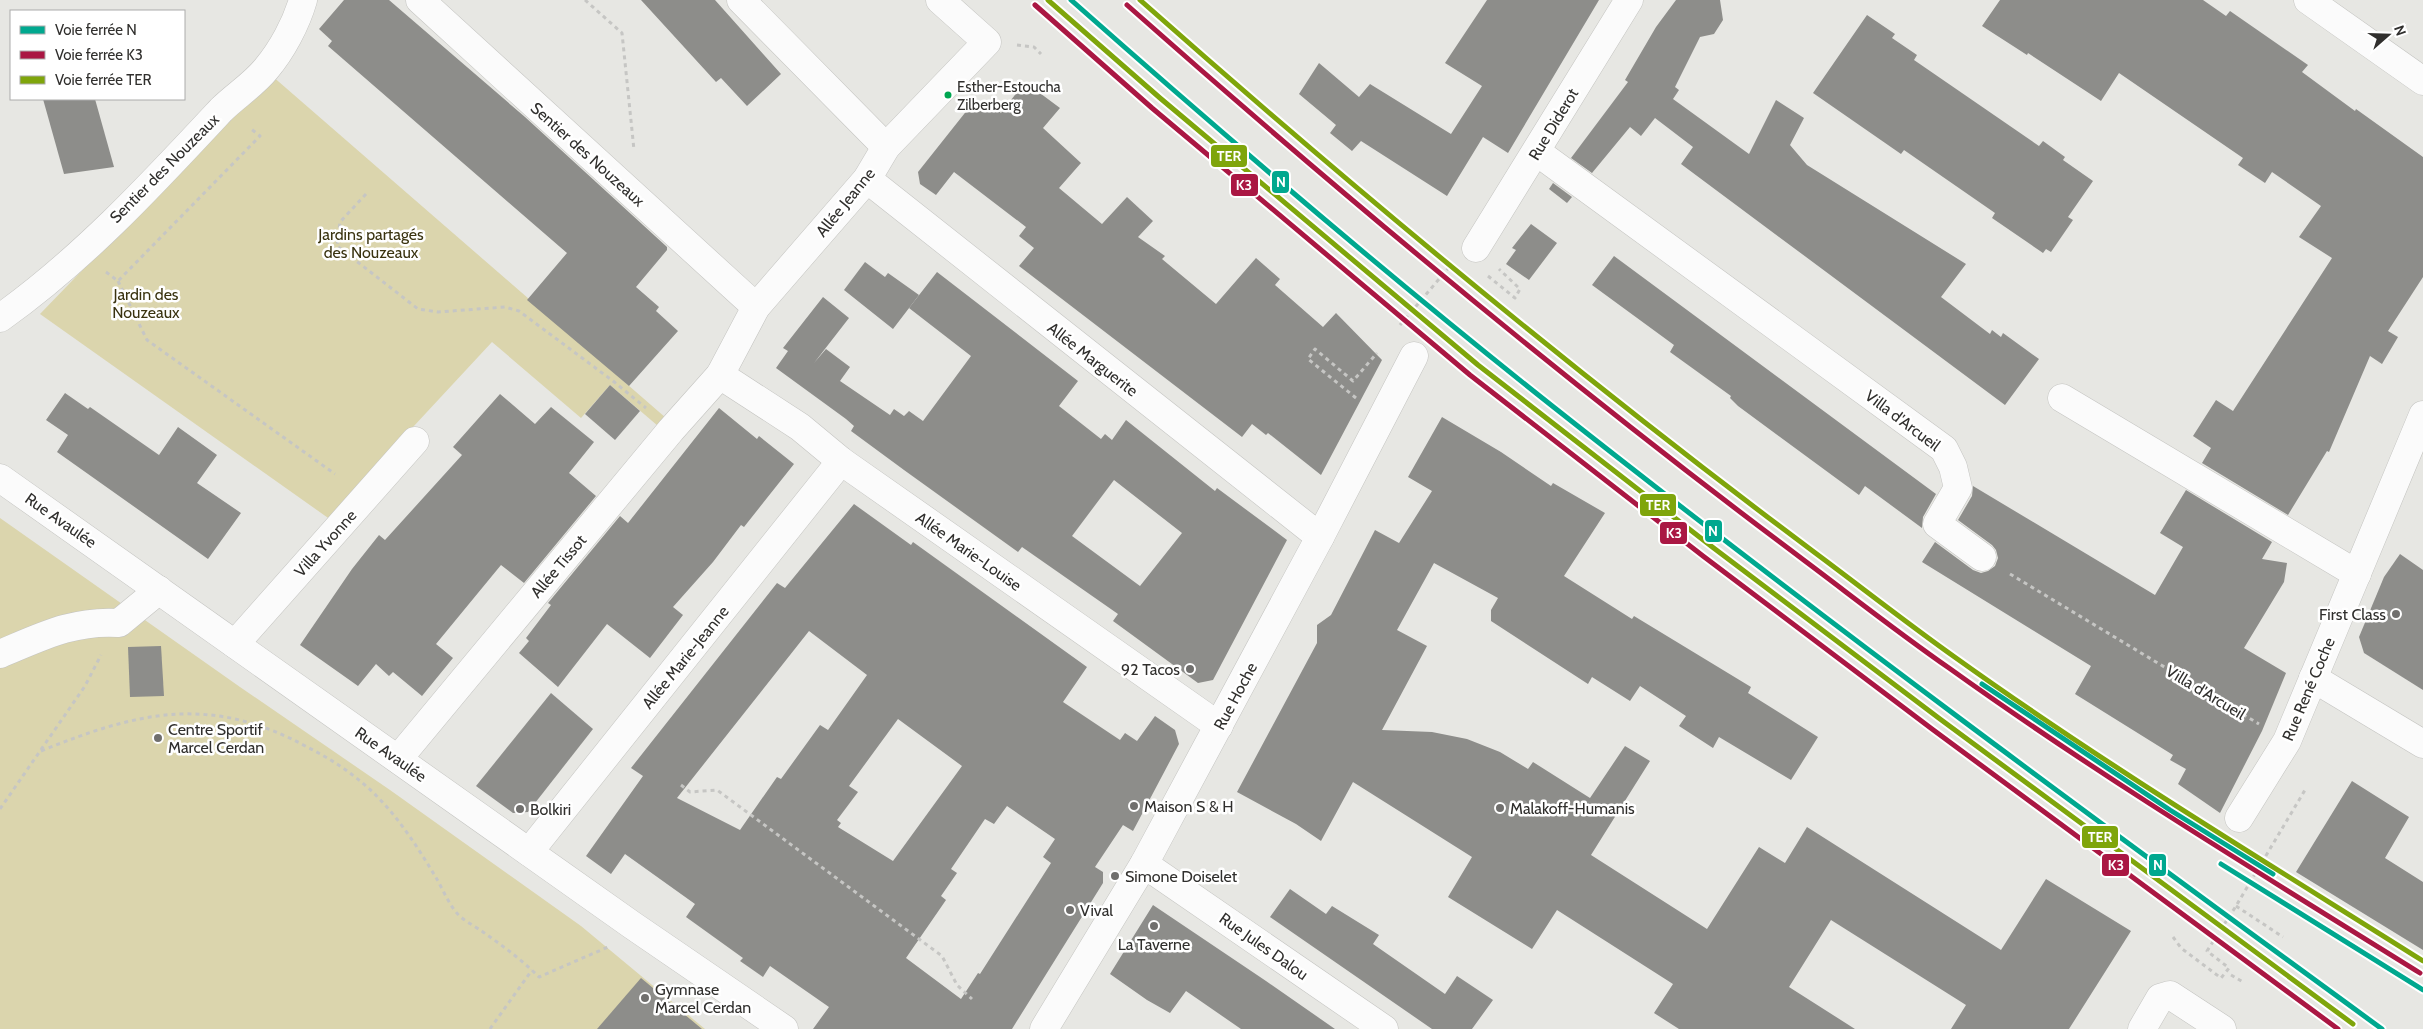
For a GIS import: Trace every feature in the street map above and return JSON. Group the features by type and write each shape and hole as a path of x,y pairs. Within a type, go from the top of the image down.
{"street":[{"name":"Sentier des Nouzeaux","path":"0,318 22,302 81,251 166,169 225,106 266,69 297,20 303,0"},
{"name":"Sentier des Nouzeaux","path":"420,0 756,307"},
{"path":"741,0 886,147"},
{"name":"Allée Jeanne","path":"720,375 756,307 867,179 886,147 987,42 940,0"},
{"name":"Rue Diderot","path":"1465,254 1537,152 1629,0"},
{"path":"2308,0 2423,81"},
{"name":"Villa d'Arcueil","path":"1537,152 1944,449 1953,467 1958,488 1937,524 1982,557"},
{"name":"Allée Marguerite","path":"867,179 1320,537"},
{"name":"Rue Hoche","path":"1044,1029 1144,864 1320,537 1414,356"},
{"name":"Allée Tissot","path":"398,759 671,430 720,375"},
{"name":"Allée Marie-Louise","path":"720,375 800,427 841,461 1219,726"},
{"path":"2062,398 2356,574"},
{"name":"Rue René Coche","path":"2239,818 2287,741 2356,574 2422,422"},
{"name":"Villa Yvonne","path":"235,644 416,441"},
{"name":"Allée Marie-Jeanne","path":"529,852 841,461"},
{"name":"Rue Avaulée","path":"0,478 529,852 784,1029"},
{"path":"0,654 68,626 96,621 119,623 159,590"},
{"path":"2313,678 2423,744"},
{"name":"Rue Jules Dalou","path":"1144,864 1384,1029"},
{"path":"2142,1029 2160,998 2170,995 2222,1029"}],"path":[{"path":"586,0 622,33 634,151"},
{"path":"1034,47 1041,54"},
{"path":"118,281 260,136 225,106"},
{"path":"366,194 340,222 337,246 418,309 438,312 505,307 519,311 614,381 671,430"},
{"path":"81,251 118,281 147,340 335,474"},
{"path":"1397,328 1465,254"},
{"path":"1378,351 1353,381 1315,349 1308,359 1382,419"},
{"name":"Villa d'Arcueil","path":"1982,557 2287,741"},
{"path":"0,809 85,686 119,623"},
{"path":"41,751 129,720 173,714 214,714 250,722 290,737 326,757 359,781 384,804 412,839 456,912 514,954 539,977 607,947 616,946"},
{"path":"680,785 690,792 718,790 942,956 957,985 972,999"},
{"path":"2173,937 2181,948 2221,978 2229,968 2206,951 2236,906 2305,790"},
{"path":"2236,906 2283,937"},
{"path":"490,1029 532,970"},
{"path":"2231,975 2243,982"}],"green space":[{"path":"271,75 666,418 658,426 610,385 581,418 492,342 387,455 331,520 40,314"},
{"name":"Centre Sportif Marcel Cerdan","path":"0,518 390,790 581,926 705,1029 0,1029"}],"building":[{"path":"344,0 389,0 525,117 667,247 667,250 636,287 659,307 656,311 678,331 629,386 527,300 567,253 328,46 332,41 319,29"},
{"path":"641,0 715,0 781,74 747,106 721,78 716,82"},
{"path":"1487,0 1599,0 1508,153 1483,137 1447,196 1361,141 1352,151 1330,133 1336,125 1299,94 1319,63 1359,97 1370,84 1451,134 1482,86 1445,63"},
{"path":"1676,0 1720,0 1723,20 1714,34 1700,37 1675,87 1679,90 1673,99 1749,154 1776,100 1804,118 1790,145 1807,165 1966,264 1941,297 1990,334 1992,330 2001,337 2003,333 2039,359 2005,405 1681,164 1693,147 1655,118 1641,136 1630,127 1592,173 1571,158 1628,82 1625,80 1656,27"},
{"path":"2000,0 2203,0 2226,16 2230,11 2308,65 2302,72 2423,157 2423,277 2388,331 2398,337 2382,364 2370,356 2329,452 2327,451 2288,515 2202,463 2211,448 2193,436 2216,400 2233,411 2332,258 2299,237 2321,206 2272,172 2265,183 2238,165 2243,158 2119,73 2101,101 2028,53 2027,55 1982,26"},
{"path":"1867,15 1895,34 1892,38 1917,55 1914,60 2039,146 2043,141 2065,157 2063,160 2093,181 2068,217 2073,220 2051,252 2046,249 2043,253 1992,218 1995,213 1904,150 1901,154 1813,93"},
{"path":"1025,82 1060,108 1043,128 1081,163 1059,188 1102,224 1127,197 1153,221 1138,237 1165,256 1162,259 1216,304 1256,258 1280,279 1275,285 1323,327 1336,313 1382,360 1321,475 1268,433 1266,435 1252,424 1242,437 1019,266 1034,248 1019,236 1026,227 954,172 936,195 920,184 918,172 972,104 987,102 1001,113"},
{"path":"43,100 95,100 114,167 64,174"},
{"path":"1553,183 1572,197 1567,203 1549,189"},
{"path":"1531,224 1557,243 1529,280 1506,264 1516,250 1512,248"},
{"path":"1614,256 1936,494 1923,517 1922,528 1865,486 1859,495 1738,406 1730,398 1731,396 1670,352 1674,345 1592,285"},
{"path":"865,262 885,277 888,273 919,295 893,329 844,290"},
{"path":"937,272 1078,381 1059,406 1101,439 1105,434 1112,440 1126,420 1215,491 1217,488 1287,540 1213,680 1198,683 1113,621 1118,614 1022,547 1018,552 904,470 851,431 854,426 846,419 776,368 788,351 783,348 823,297 849,318 814,363 826,349 850,367 840,381 890,415 894,409 904,416 909,411 923,421 971,356 909,308","holes":["1114,480 1182,533 1140,586 1072,536"]},
{"path":"610,385 640,411 615,440 585,414"},
{"path":"65,393 88,409 90,407 159,455 178,427 217,455 197,483 241,513 208,559 57,452 68,435 46,420"},
{"path":"500,394 535,424 551,407 594,442 569,473 596,496 524,583 501,565 436,644 453,658 422,696 393,672 389,676 376,664 358,686 300,645 352,569 379,535 385,540 462,455 453,447"},
{"path":"719,408 757,439 759,436 794,464 744,527 741,525 713,562 673,607 683,615 650,658 607,624 558,687 519,653 529,641 526,638 551,605 548,603 620,516 628,523"},
{"name":"Malakoff-Humanis","path":"1442,417 1501,452 1551,486 1553,483 1605,513 1564,576 1632,619 1634,616 1751,687 1748,693 1818,737 1791,780 1719,737 1713,748 1679,726 1686,716 1640,686 1630,701 1592,677 1588,684 1491,621 1491,610 1498,598 1434,563 1397,630 1427,646 1382,730 1432,732 1467,739 1500,752 1528,769 1533,762 1590,798 1625,746 1650,761 1591,855 1707,929 1759,847 1785,863 1807,827 2001,950 2046,879 2131,931 2069,1029 1951,1029 1966,1005 1831,920 1789,987 1855,1029 1679,1029 1654,1013 1673,984 1557,910 1532,949 1448,897 1472,857 1353,782 1321,841 1296,824 1237,792 1317,643 1317,625 1331,615 1375,530 1399,543 1432,491 1408,477"},
{"path":"1973,486 2155,595 2183,547 2160,533 2186,490 2272,542 2262,559 2287,563 2284,582 2244,648 2286,673 2262,731 2220,813 2178,784 2186,769 2170,760 2173,755 2075,694 2091,666 1922,562 1935,542 1973,570 1981,573 1995,566 1998,558 1996,550 1992,545 1958,520 1972,496"},
{"path":"854,504 911,545 913,542 1087,667 1063,702 1120,740 1125,733 1137,741 1155,716 1175,730 1179,744 1133,831 1123,825 1095,867 1103,872 1103,883 1012,1029 813,1029 829,1007 770,966 763,977 740,961 743,958 686,917 695,904 625,854 611,874 586,856 643,776 631,768 777,583 785,588","holes":["809,631 867,675 828,730 820,725 781,779 777,777 740,830 677,798","898,719 962,766 893,861 838,827 841,823 837,820 858,792 849,786","1007,806 1055,839 1043,857 1051,863 980,974 978,973 961,999 906,958 946,900 941,896 957,873 951,869 985,819 994,824"]},
{"name":"First Class","path":"2400,554 2423,570 2423,690 2364,653 2359,637 2384,577"},
{"path":"161,646 164,696 130,697 128,647"},
{"path":"551,693 593,729 528,812 513,813 476,786"},
{"path":"2352,781 2409,817 2385,858 2423,882 2423,950 2296,872"},
{"path":"1290,889 1326,914 1332,906 1379,935 1373,944 1445,994 1457,976 1493,1000 1472,1029 1432,1029 1270,917"},
{"path":"1153,905 1335,1029 1241,1029 1186,991 1170,1013 1147,1000 1110,974"},
{"name":"Gymnase Marcel Cerdan","path":"641,978 702,1029 597,1029"}],"rail line":[{"name":"TER","path":"1048,0 1160,98 1478,365 1711,546 1940,719 2353,1024"},
{"name":"N","path":"1071,0 1308,206 1551,405 1756,565 2172,876 2382,1029"},
{"name":"TER","path":"1140,0 1471,283 1641,419 1902,619 2071,737 2423,961"},
{"name":"K3","path":"1035,5 1152,108 1470,375 1703,556 1932,729 2338,1029"},
{"name":"K3","path":"1127,5 1292,149 1460,290 1631,428 1895,629 2064,748 2241,862 2420,973"},
{"name":"N","path":"1982,684 2170,810 2273,874"},
{"name":"N","path":"2221,864 2423,990"}],"place":[{"name":"Esther-Estoucha Zilberberg","path":"948,95"},
{"name":"First Class","path":"2396,614"},
{"name":"92 Tacos","path":"1190,669"},
{"name":"Centre Sportif Marcel Cerdan","path":"158,738"},
{"name":"Maison S & H","path":"1134,806"},
{"name":"Malakoff-Humanis","path":"1500,808"},
{"name":"Bolkiri","path":"520,809"},
{"name":"Simone Doiselet","path":"1115,876"},
{"name":"Vival","path":"1070,910"},
{"name":"La Taverne","path":"1154,926"},
{"name":"Gymnase Marcel Cerdan","path":"645,998"}],"park label":[{"name":"Jardins partagés des Nouzeaux","path":"371,243"},
{"name":"Jardin des Nouzeaux","path":"146,303"}]}
